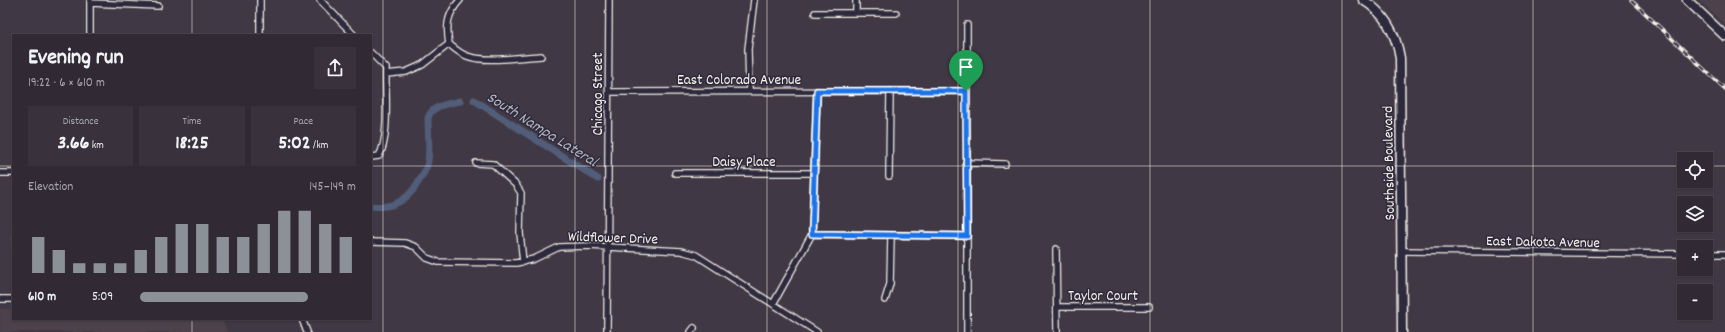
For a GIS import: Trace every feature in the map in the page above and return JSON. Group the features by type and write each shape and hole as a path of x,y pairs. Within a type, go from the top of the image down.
{"main road":[{"path":"1687,0 1725,36"},
{"name":"Southside Boulevard","path":"1367,1 1381,14 1391,29 1397,41 1400,58 1402,332"}],"street":[{"path":"260,0 260,34"},
{"path":"320,0 353,34"},
{"path":"460,0 452,8 448,18 447,32 449,44 457,52 468,57 491,59 542,56"},
{"name":"Chicago Street","path":"608,332 609,0"},
{"path":"749,91 748,49 754,0"},
{"path":"856,0 856,13"},
{"path":"90,34 90,2 158,6"},
{"path":"815,13 896,13"},
{"path":"967,25 967,332"},
{"path":"386,74 406,72 422,65 449,44"},
{"path":"372,54 386,68 386,130 383,150 378,156 372,157"},
{"path":"773,304 783,283 812,234 817,91"},
{"path":"889,176 890,91"},
{"name":"East Colorado Avenue","path":"609,92 966,91"},
{"path":"476,163 493,164 516,185 521,193 520,233 523,262"},
{"path":"966,163 1005,164"},
{"path":"0,173 12,173"},
{"name":"Daisy Place","path":"675,173 814,173"},
{"path":"812,234 967,236"},
{"path":"885,300 890,284 891,236"},
{"name":"Wildflower Drive","path":"372,242 405,243 416,247 427,258 438,262 492,264 523,262 534,259 559,247 608,247 680,251 696,255 773,304 810,330 817,332"},
{"path":"1056,249 1057,332"},
{"name":"East Dakota Avenue","path":"1402,251 1677,254"},
{"path":"1713,254 1725,254"},
{"path":"0,299 12,299"},
{"name":"Taylor Court","path":"1057,306 1149,307"},
{"path":"302,320 307,332"}],"shaded area":[{"path":"1699,0 1725,0 1725,25"},
{"path":"12,225 12,320 222,320 227,332 0,332 0,309 11,309"}],"waterway":[{"name":"South Nampa Lateral","path":"474,100 598,179"},
{"name":"South Nampa Lateral","path":"372,206 387,206 400,202 415,188 426,169 429,150 428,118 430,114 433,110 441,106 460,101"}],"railway":[{"path":"1631,0 1725,89"}],"route":[{"path":"817,91 966,91 967,236 812,234 817,91"}]}
